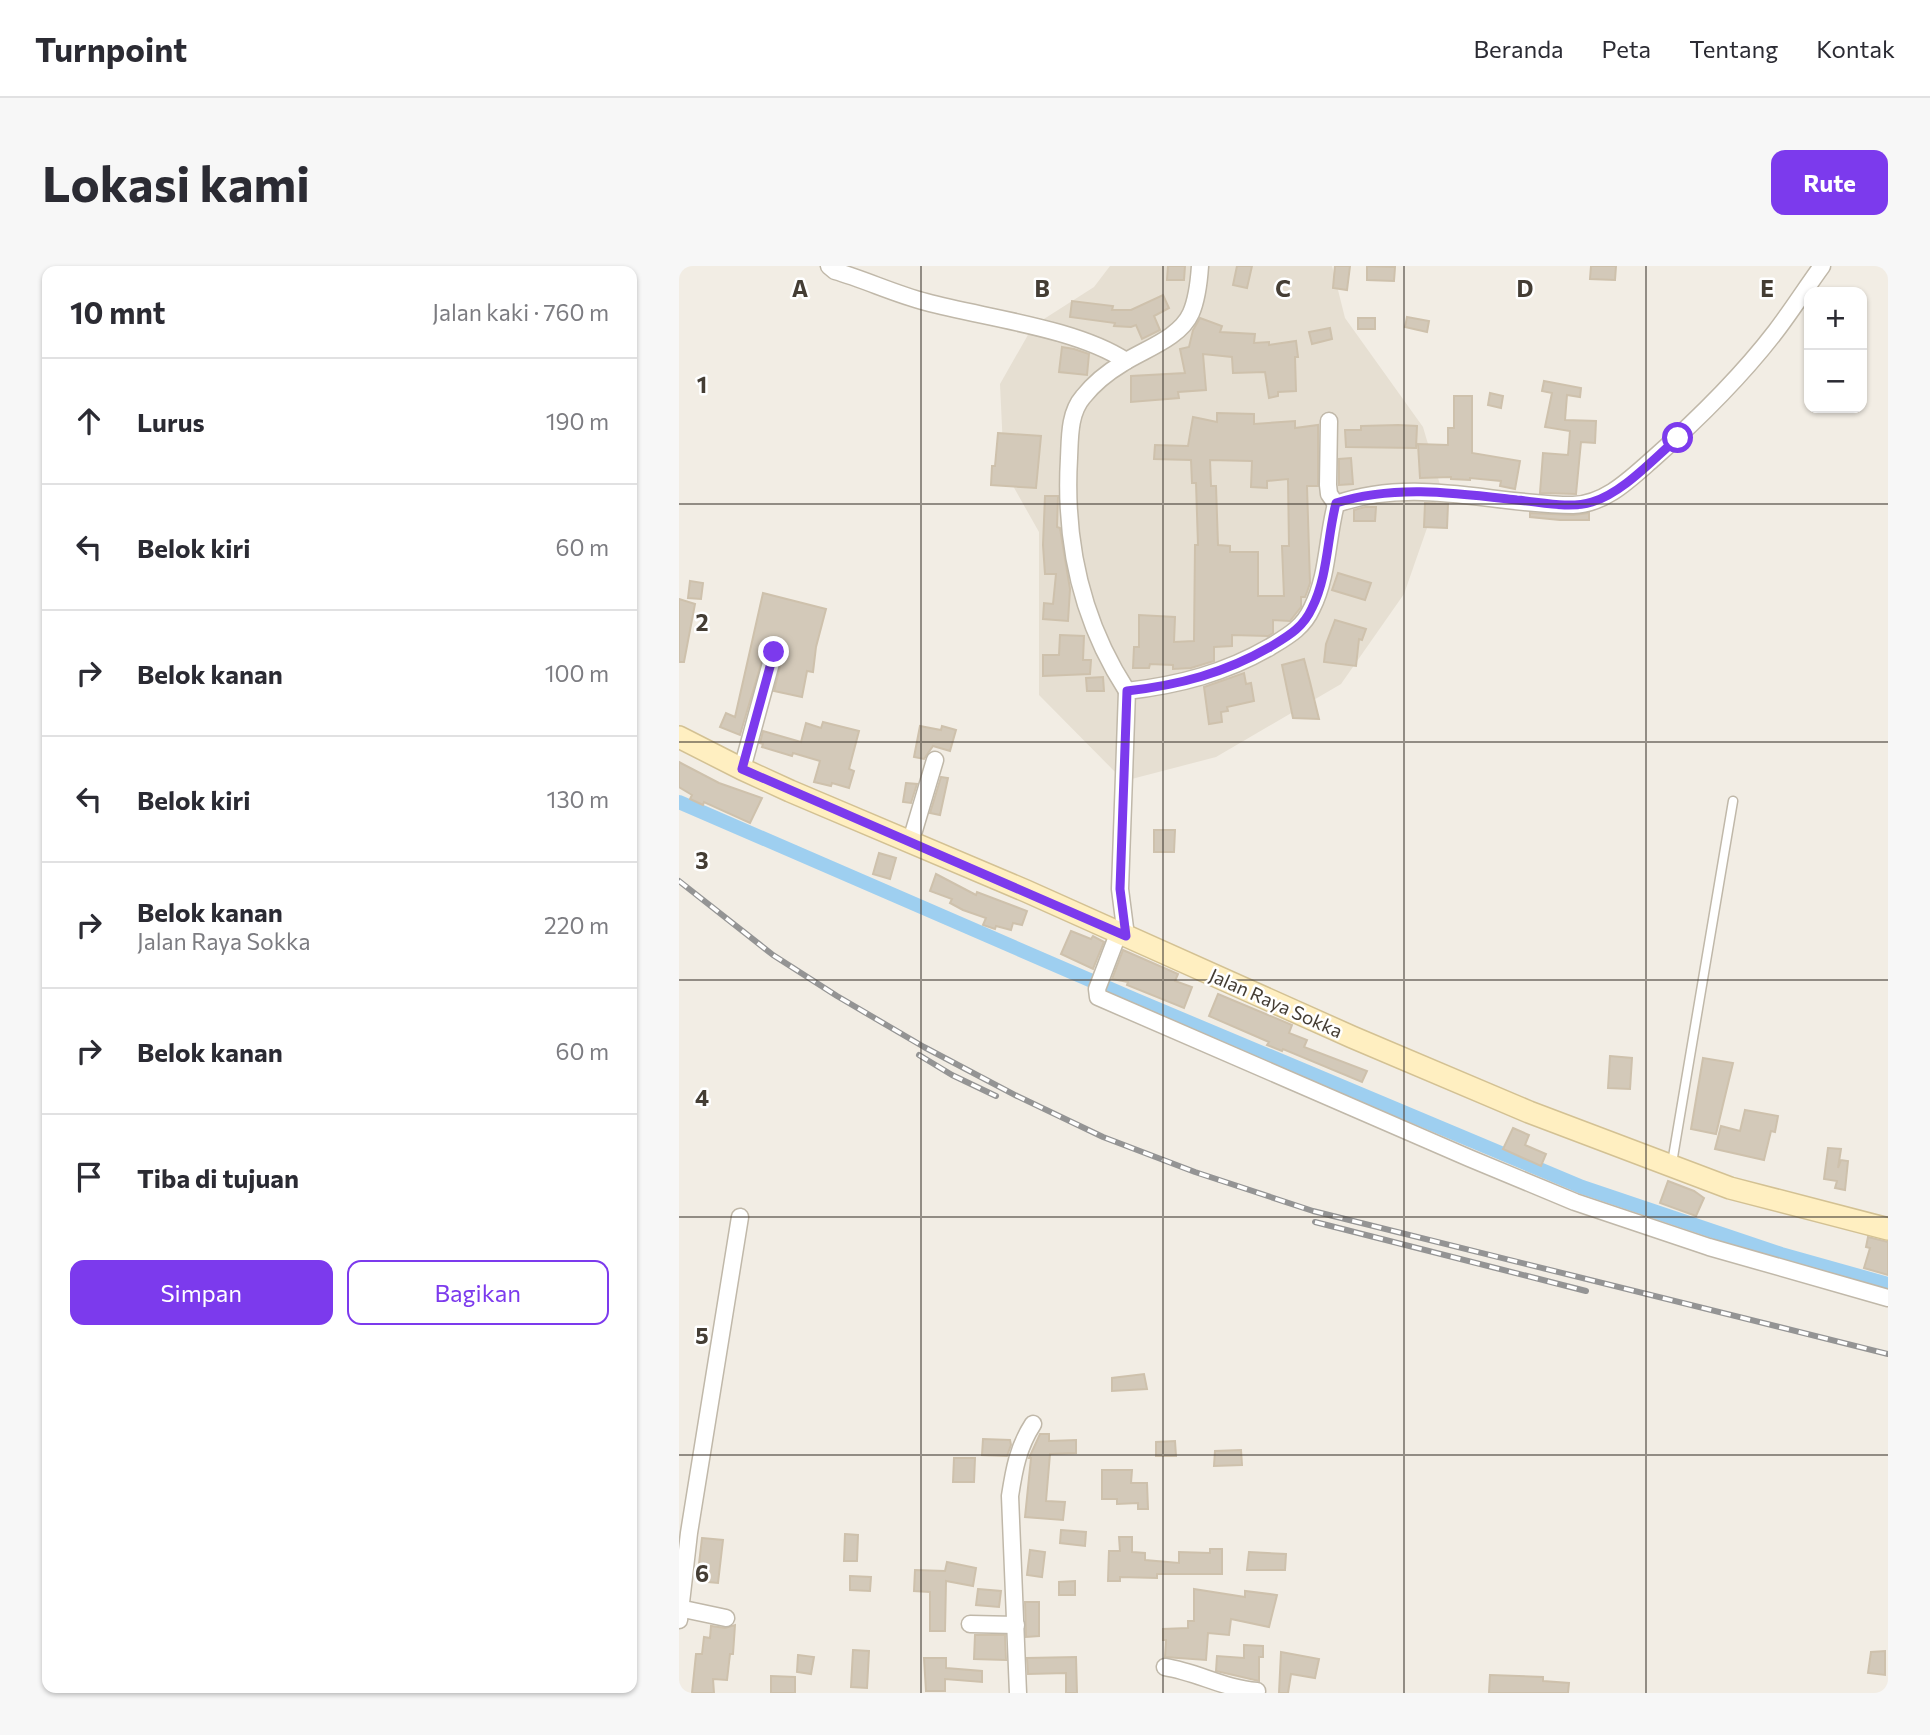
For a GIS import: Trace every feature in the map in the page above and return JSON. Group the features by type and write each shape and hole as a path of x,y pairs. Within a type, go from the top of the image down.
{"main road":[{"name":"Jalan Raya Sokka","path":"679,737 742,769 910,844 1026,891 1529,1112 1730,1188 1888,1229"}],"street":[{"path":"829,266 835,271 922,301 1061,334 1110,350 1126,361"},
{"path":"1200,266 1193,307 1181,327 1107,373 1081,398 1072,425 1068,470 1072,552 1082,596 1113,669 1127,691 1120,889 1122,935 1106,966 1096,995 1564,1198 1709,1247 1888,1298"},
{"path":"1336,503 1358,497 1409,491 1564,504 1584,504 1601,499 1635,475 1706,411 1775,332 1822,266"},
{"path":"1329,421 1328,485 1332,500 1336,503"},
{"path":"1127,691 1204,677 1254,656 1299,628 1305,622 1321,587 1336,503"},
{"path":"742,769 774,652"},
{"path":"910,844 935,760"},
{"path":"726,1618 679,1612 689,1533 740,1217"},
{"path":"1018,1693 1010,1496 1015,1464 1033,1424"},
{"path":"970,1624 1016,1625"},
{"path":"1165,1667 1195,1673 1236,1688 1261,1689"}],"lane":[{"path":"1672,1166 1733,800"}],"shaded area":[{"path":"1110,266 1332,266 1345,318 1423,427 1441,488 1404,594 1341,684 1216,757 1124,781 1039,695 1039,532 1004,470 1000,384 1033,326 1094,287"}],"building":[{"path":"1168,266 1185,266 1184,280 1167,280"},
{"path":"1237,266 1252,266 1247,288 1233,285"},
{"path":"1335,266 1350,266 1347,290 1333,288"},
{"path":"1367,266 1395,267 1394,281 1367,280"},
{"path":"1591,266 1616,266 1615,280 1590,279"},
{"path":"1163,295 1169,308 1154,316 1160,330 1142,339 1136,325 1114,326 1115,323 1070,317 1072,301 1113,306 1112,310 1131,310"},
{"path":"1407,317 1429,321 1427,332 1405,327"},
{"path":"1200,318 1222,326 1220,332 1255,334 1254,343 1269,342 1269,345 1296,341 1296,391 1278,392 1278,396 1269,398 1265,372 1233,373 1232,357 1203,354 1206,390 1178,392 1179,398 1131,402 1131,376 1185,373 1180,349 1189,347 1193,330"},
{"path":"1358,318 1375,318 1375,329 1358,329"},
{"path":"1330,328 1332,339 1312,344 1309,332"},
{"path":"1062,347 1089,354 1087,375 1059,372"},
{"path":"1544,381 1581,388 1580,397 1567,395 1565,420 1596,421 1595,443 1581,442 1576,494 1540,493 1543,453 1568,455 1570,431 1545,427 1552,393 1542,391"},
{"path":"1490,393 1503,396 1501,408 1488,405"},
{"path":"1454,396 1472,396 1472,453 1520,461 1515,489 1500,486 1501,481 1451,477 1420,478 1418,444 1448,445 1448,428 1454,428"},
{"path":"1217,413 1254,414 1254,424 1295,421 1295,428 1318,425 1318,486 1307,486 1310,583 1307,592 1305,597 1301,597 1301,607 1290,621 1273,620 1273,633 1268,636 1232,635 1232,646 1214,647 1214,661 1191,668 1173,669 1173,665 1150,664 1149,668 1133,668 1134,647 1139,647 1139,615 1175,617 1174,642 1194,641 1195,545 1198,545 1196,483 1192,483 1191,460 1154,459 1155,445 1188,446 1193,417 1217,422","holes":["1210,460 1252,461 1251,487 1267,488 1267,481 1288,479 1289,546 1282,546 1284,596 1258,596 1258,552 1230,552 1230,546 1218,545 1216,486 1211,486"]},
{"path":"1361,426 1417,426 1416,448 1346,447 1345,430 1361,430"},
{"path":"998,433 1041,436 1036,488 991,485"},
{"path":"1351,458 1353,484 1339,485 1339,459"},
{"path":"1045,496 1058,496 1057,527 1060,528 1070,589 1068,621 1043,619 1044,603 1053,604 1056,574 1045,574"},
{"path":"1425,503 1448,504 1447,528 1424,527"},
{"path":"1376,507 1375,521 1354,521 1354,510"},
{"path":"1530,513 1589,513 1589,520 1530,517"},
{"path":"1338,573 1371,583 1365,600 1332,590"},
{"path":"690,581 703,583 701,599 688,598"},
{"path":"763,593 826,609 816,647 813,672 807,671 802,697 774,691 784,650 777,642 767,644 740,735 720,727 726,713 735,717"},
{"path":"679,599 695,604 684,662 679,662"},
{"path":"1335,620 1366,629 1362,640 1359,639 1356,666 1324,662 1326,644"},
{"path":"1060,635 1084,636 1083,660 1091,660 1090,674 1043,676 1043,655 1059,655"},
{"path":"1304,659 1319,719 1293,718 1282,665"},
{"path":"1244,673 1246,684 1251,683 1254,701 1227,707 1228,711 1221,712 1222,722 1209,724 1204,687"},
{"path":"1103,677 1104,691 1087,691 1086,678"},
{"path":"823,722 859,731 849,769 854,771 849,788 814,782 820,761 762,747 763,744 760,743 763,731 801,742 806,723 821,728"},
{"path":"920,726 941,730 942,726 956,730 950,751 933,746 924,759 914,757"},
{"path":"679,762 719,783 762,798 750,823 704,802 703,805 690,799 692,795 679,787"},
{"path":"941,777 948,778 940,815 930,813"},
{"path":"906,783 917,784 911,803 903,802"},
{"path":"1154,830 1175,830 1174,852 1154,852"},
{"path":"879,853 896,858 890,879 873,874"},
{"path":"936,874 976,895 977,892 1027,911 1022,925 1013,923 1011,930 983,925 986,918 963,910 950,903 952,899 930,891"},
{"path":"1071,931 1091,939 1093,936 1104,942 1093,969 1061,954"},
{"path":"1123,950 1178,974 1175,981 1192,987 1184,1008 1127,985 1128,982 1112,979"},
{"path":"1218,994 1292,1025 1289,1033 1307,1040 1304,1047 1367,1071 1362,1082 1267,1045 1269,1042 1209,1016"},
{"path":"1610,1056 1632,1058 1630,1089 1608,1088"},
{"path":"1703,1058 1733,1063 1716,1134 1691,1129"},
{"path":"1745,1110 1778,1116 1775,1132 1771,1131 1764,1160 1715,1149 1721,1126 1740,1131"},
{"path":"1513,1128 1529,1135 1525,1145 1546,1154 1541,1166 1503,1149"},
{"path":"1828,1148 1841,1149 1838,1168 1841,1160 1848,1161 1845,1190 1835,1188 1837,1181 1824,1179"},
{"path":"1668,1181 1704,1198 1696,1216 1660,1203"},
{"path":"1868,1237 1888,1242 1888,1275 1864,1268 1870,1248 1866,1247"},
{"path":"1144,1374 1147,1389 1112,1391 1112,1378"},
{"path":"1040,1434 1049,1434 1049,1441 1076,1440 1076,1453 1050,1454 1046,1501 1065,1502 1063,1520 1025,1517 1029,1458"},
{"path":"983,1439 1010,1440 1007,1456 982,1455"},
{"path":"1175,1441 1176,1456 1156,1456 1156,1442"},
{"path":"1241,1450 1242,1465 1214,1466 1215,1451"},
{"path":"954,1458 975,1458 974,1482 953,1482"},
{"path":"1102,1470 1132,1470 1131,1483 1147,1483 1148,1509 1138,1509 1138,1503 1117,1504 1117,1499 1102,1499"},
{"path":"1061,1530 1086,1532 1085,1546 1060,1543"},
{"path":"845,1534 858,1535 857,1561 844,1561"},
{"path":"1119,1537 1132,1537 1132,1552 1145,1553 1145,1560 1179,1563 1179,1552 1210,1553 1210,1549 1222,1549 1222,1574 1157,1574 1157,1578 1120,1577 1120,1581 1108,1581 1109,1551 1120,1551"},
{"path":"702,1538 723,1540 718,1583 697,1581"},
{"path":"1030,1550 1045,1552 1042,1577 1027,1575"},
{"path":"1249,1552 1286,1554 1285,1570 1247,1570"},
{"path":"947,1562 976,1568 973,1586 946,1581 945,1631 930,1631 930,1592 914,1591 915,1570 945,1571"},
{"path":"850,1576 871,1577 870,1591 850,1590"},
{"path":"1075,1581 1075,1595 1059,1595 1059,1582"},
{"path":"978,1589 1001,1591 999,1607 976,1605"},
{"path":"1194,1589 1245,1597 1245,1591 1277,1595 1269,1627 1231,1619 1229,1635 1208,1633 1206,1660 1165,1657 1166,1640 1163,1640 1163,1629 1188,1628 1188,1621 1194,1621"},
{"path":"1025,1602 1039,1602 1039,1636 1026,1637"},
{"path":"735,1625 733,1654 730,1654 727,1680 713,1679 714,1693 692,1693 696,1654 702,1654 704,1637 710,1638 711,1626 725,1628"},
{"path":"975,1635 1005,1635 1006,1660 974,1659"},
{"path":"1244,1645 1263,1646 1263,1657 1259,1657 1259,1681 1216,1671 1217,1656 1244,1658"},
{"path":"853,1650 869,1651 867,1688 851,1687"},
{"path":"1885,1651 1885,1675 1868,1673 1871,1652"},
{"path":"1281,1652 1319,1659 1315,1678 1291,1674 1288,1693 1279,1693"},
{"path":"798,1655 814,1657 811,1674 797,1672"},
{"path":"1076,1657 1077,1693 1066,1693 1066,1673 1028,1674 1027,1658"},
{"path":"924,1658 946,1658 946,1668 982,1671 982,1682 945,1679 945,1691 926,1691"},
{"path":"1490,1675 1543,1677 1543,1681 1569,1683 1568,1693 1489,1693"},
{"path":"771,1676 795,1677 795,1693 771,1693"}],"waterway":[{"path":"679,802 1136,1000 1582,1187 1781,1254 1888,1284"}],"railway":[{"path":"679,881 773,955 837,996 924,1047 1103,1137 1195,1172 1313,1211 1888,1354"},
{"path":"919,1055 952,1075 996,1096"},
{"path":"1315,1222 1586,1291"}],"route":[{"path":"774,652 742,769 1126,936 1120,889 1127,691 1150,689 1204,677 1254,656 1293,634 1305,622 1321,587 1336,503 1358,497 1409,491 1584,504 1601,499 1615,490 1678,438"}]}
